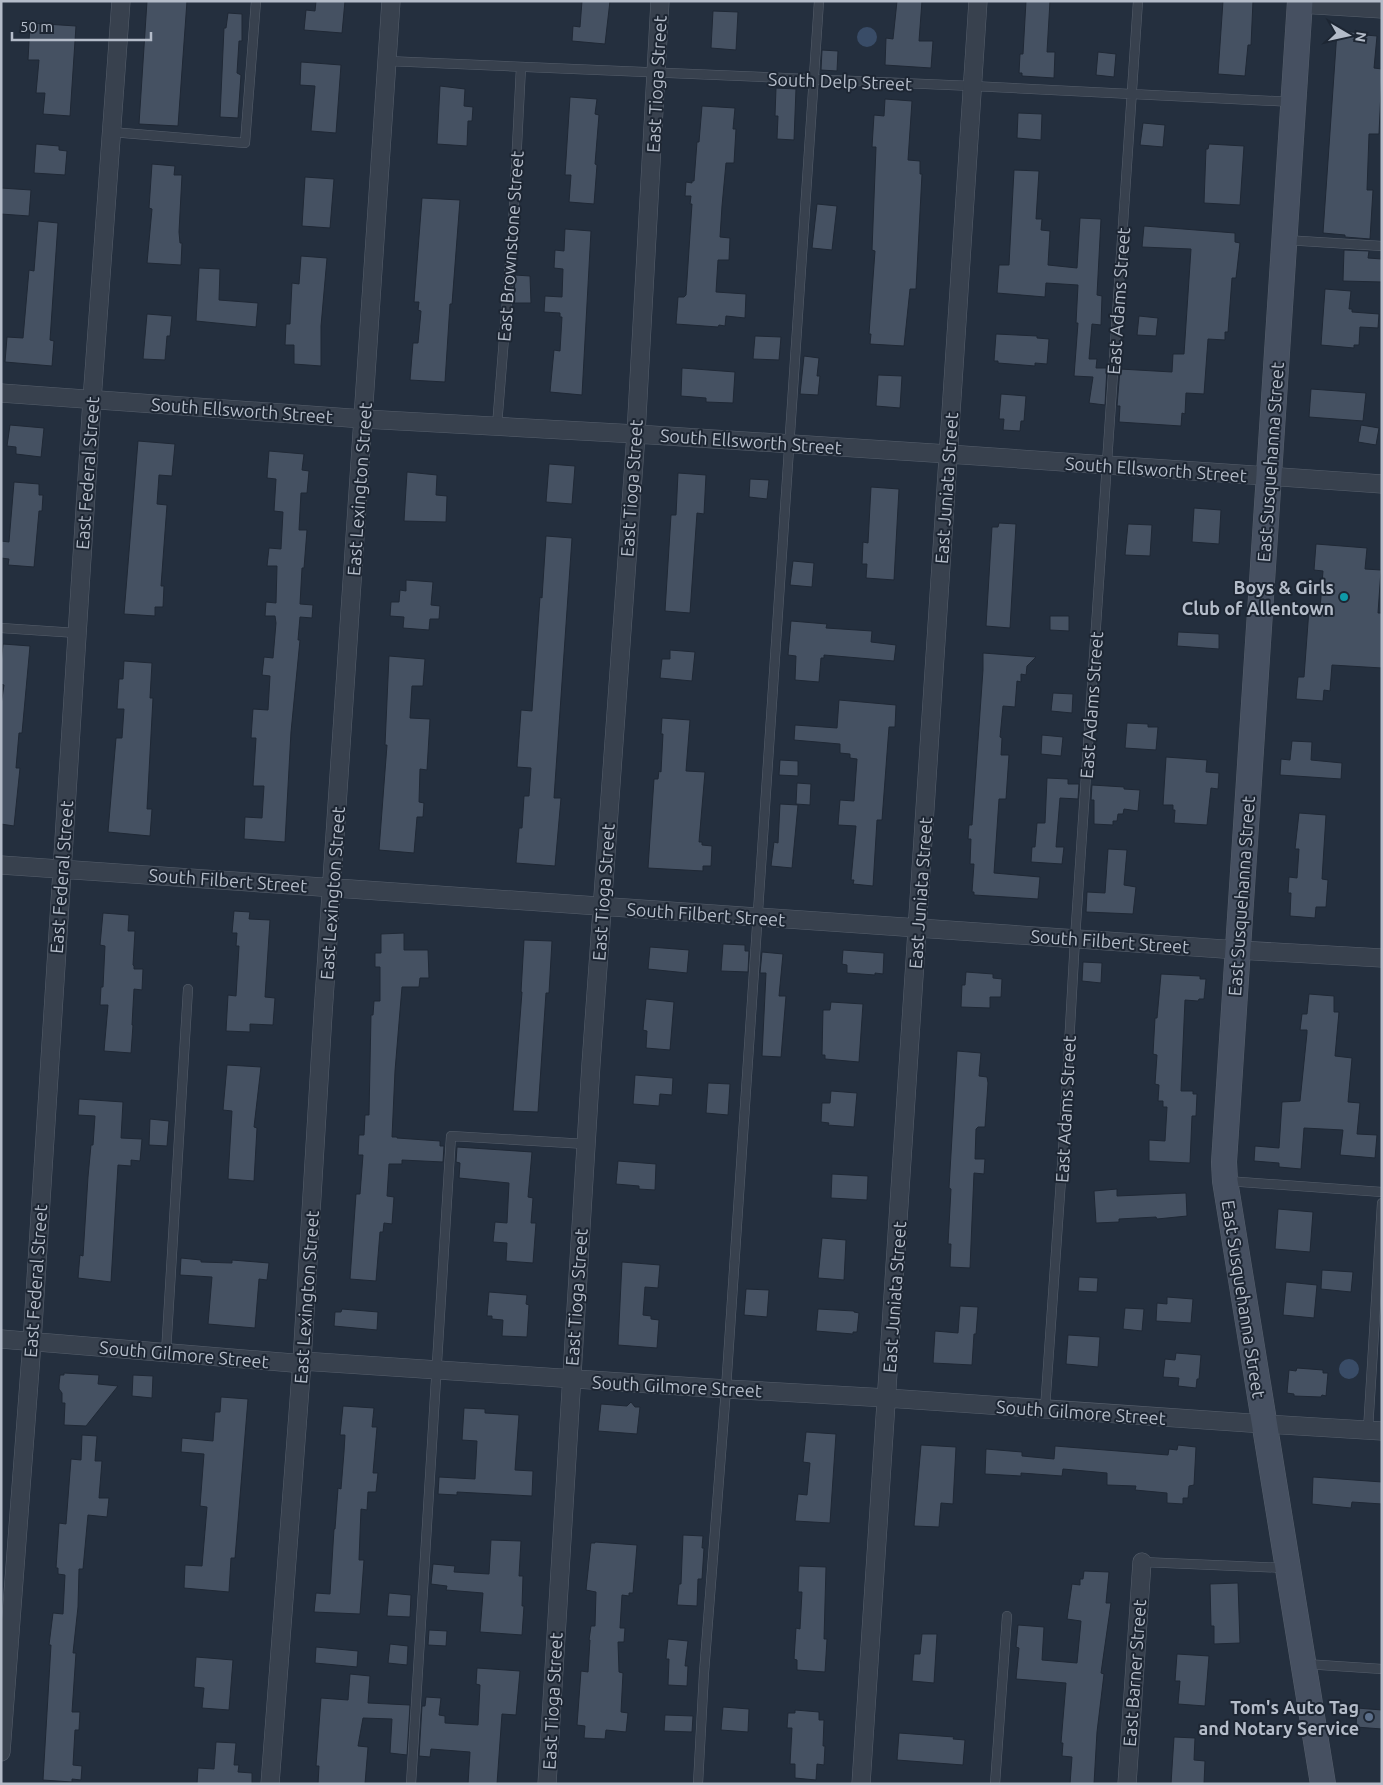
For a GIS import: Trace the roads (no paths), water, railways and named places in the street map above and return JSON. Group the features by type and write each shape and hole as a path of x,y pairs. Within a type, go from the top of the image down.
{"main road":[{"name":"East Susquehanna Street","path":"1300,3 1224,1162 1225,1181 1287,1568 1324,1784"}],"street":[{"name":"East Federal Street","path":"1,1752 32,1342 92,400 121,1"},
{"name":"East Lexington Street","path":"270,1784 302,1361 323,1014 391,1"},
{"name":"East Tioga Street","path":"547,1784 586,1144 636,434 660,1"},
{"name":"East Juniata Street","path":"861,1784 978,1"},
{"path":"1300,3 1382,9"},
{"name":"South Ellsworth Street","path":"1,393 364,419 636,434 1382,484"},
{"name":"South Filbert Street","path":"1,865 1238,950 1382,958"},
{"name":"South Gilmore Street","path":"1,1339 294,1363 302,1361 571,1380 887,1398 1375,1430"},
{"name":"East Barner Street","path":"1127,1784 1142,1562"}],"lane":[{"path":"112,132 245,144 256,1"},
{"path":"698,1784 704,1673 726,1389 819,1"},
{"name":"East Adams Street","path":"1045,1409 1138,1"},
{"name":"South Delp Street","path":"387,61 1293,102"},
{"name":"East Brownstone Street","path":"497,426 513,224 521,67"},
{"path":"1284,240 1382,246"},
{"path":"1,628 77,633"},
{"path":"166,1353 188,989"},
{"path":"411,1784 451,1136 586,1144"},
{"path":"1225,1181 1382,1192"},
{"path":"1375,1430 1382,1204"},
{"path":"1142,1562 1287,1568"},
{"path":"995,1784 1007,1616"},
{"path":"1303,1664 1382,1669"}],"water":[{"path":"867,27 874,30 877,37 874,44 867,47 860,44 857,37 860,30"},
{"path":"1349,1359 1356,1362 1359,1369 1356,1376 1349,1379 1342,1376 1339,1369 1342,1362"}],"place":[{"name":"Boys & Girls Club of Allentown","path":"1344,597"},
{"name":"Tom's Auto Tag and Notary Service","path":"1369,1717"}]}
